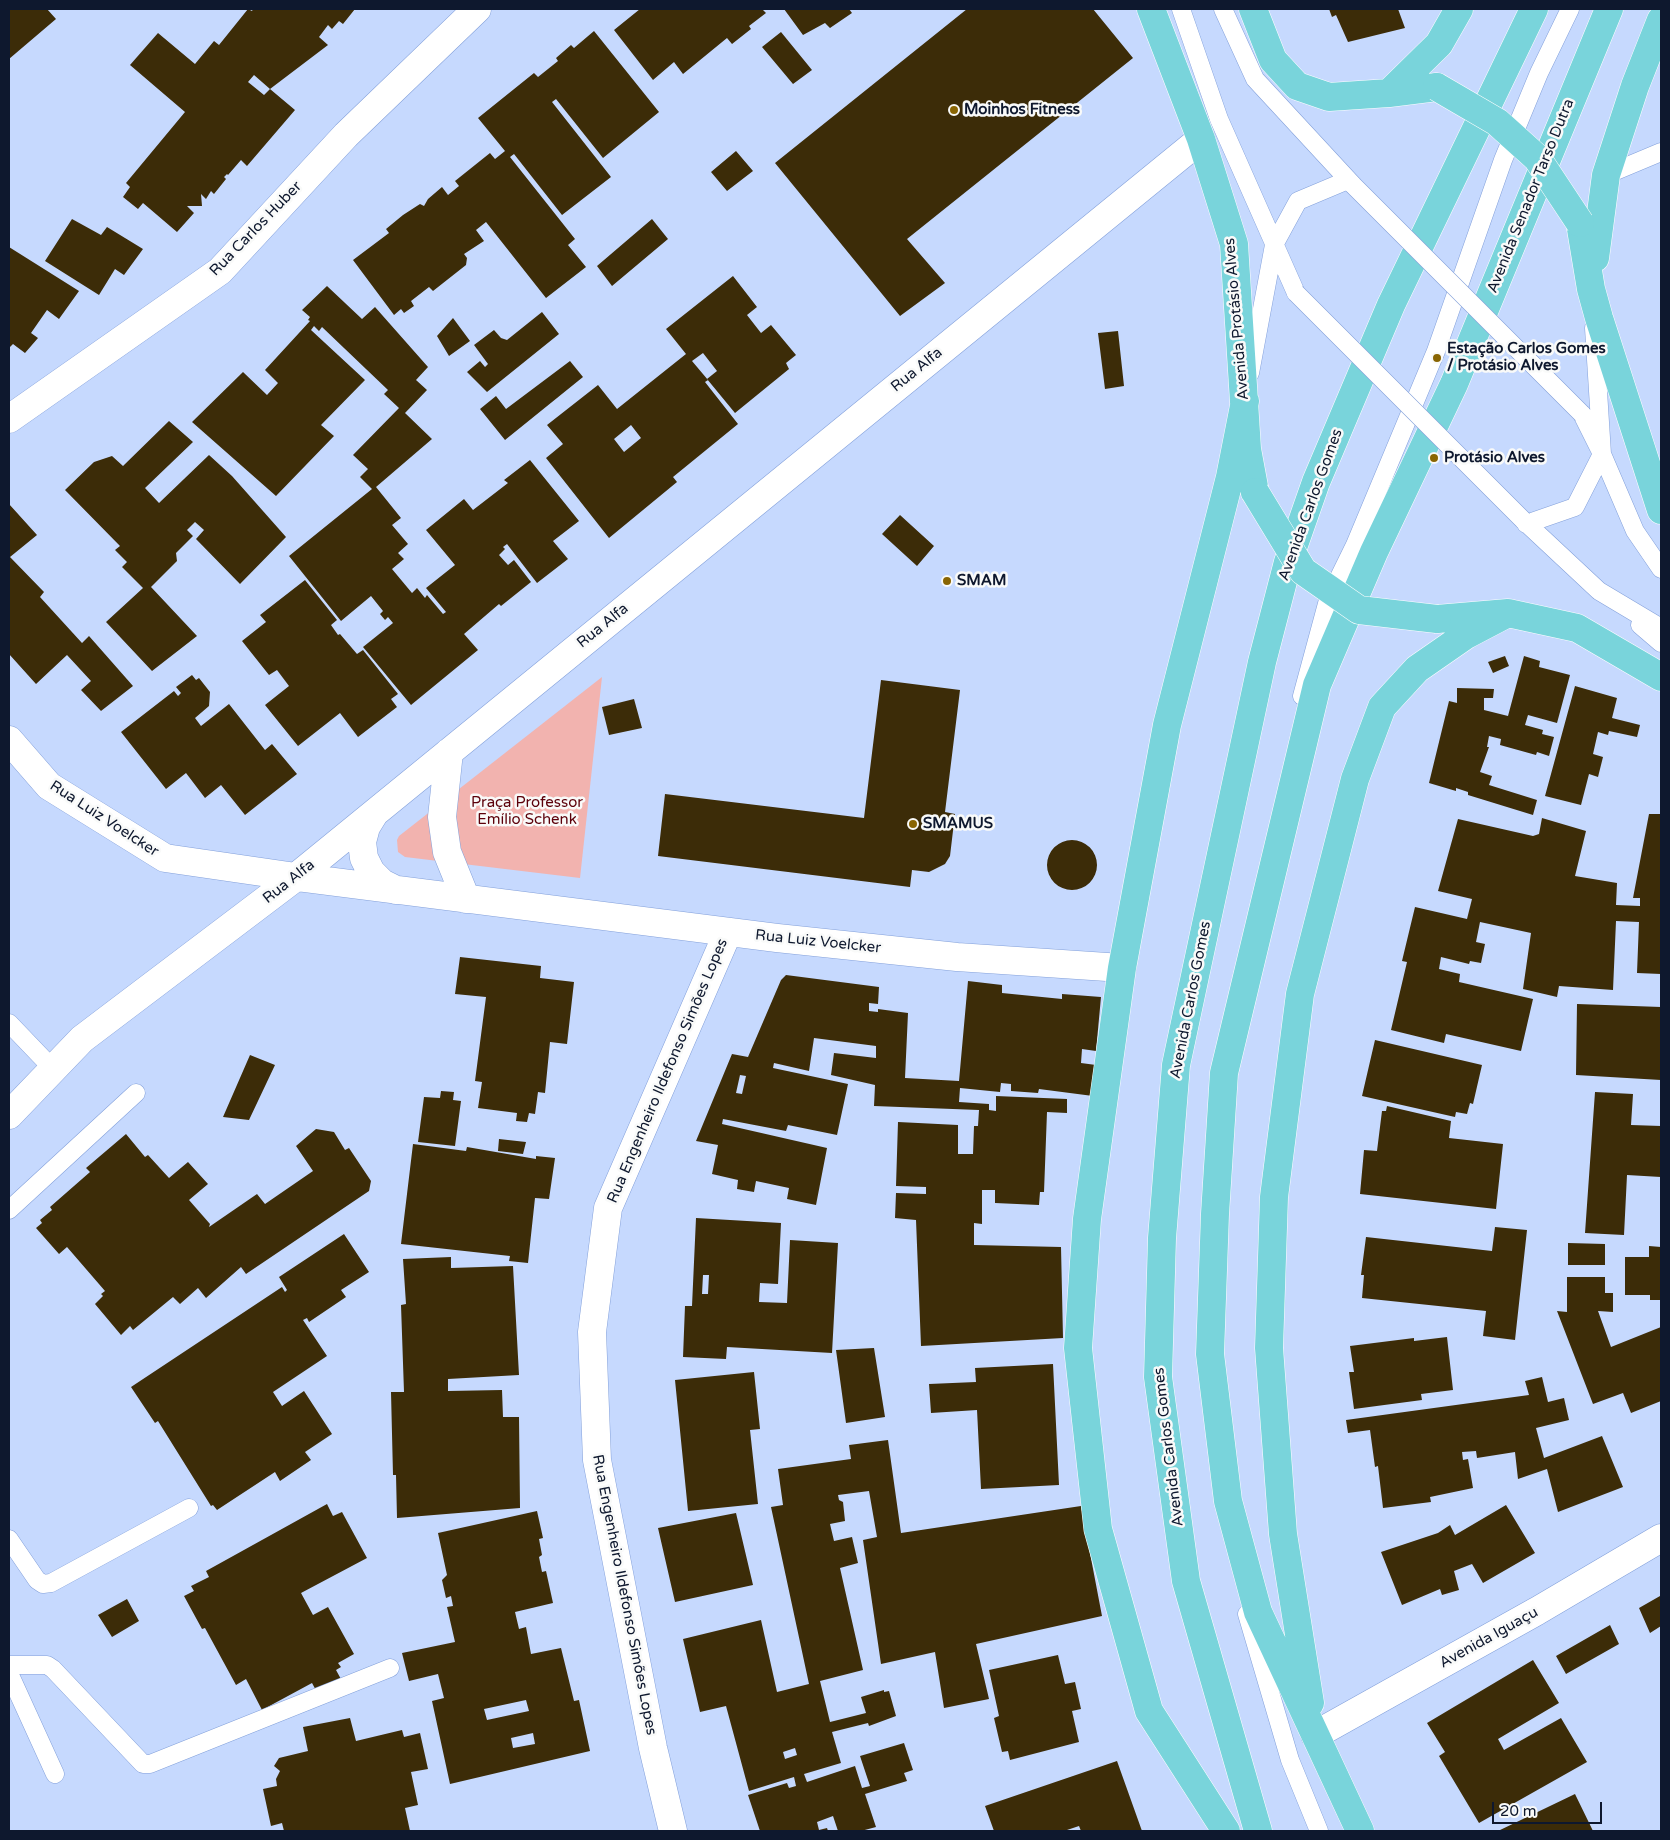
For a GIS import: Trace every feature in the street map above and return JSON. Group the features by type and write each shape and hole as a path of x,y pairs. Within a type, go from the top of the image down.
{"main road":[{"name":"Avenida Protásio Alves","path":"1151,9 1201,139 1234,244 1244,402 1249,464 1254,492 1302,571 1359,610 1437,619 1508,613"},
{"path":"1252,9 1273,60 1297,86 1329,97 1438,87 1497,122 1537,158 1580,223 1591,289 1661,510"},
{"path":"1389,93 1439,44 1459,9"},
{"name":"Avenida Carlos Gomes","path":"1258,1831 1186,1581 1158,1377 1162,1238 1176,1065 1260,672 1288,562 1316,482 1390,305 1534,9"},
{"name":"Avenida Senador Tarso Dutra","path":"1315,1735 1258,1612 1228,1501 1210,1354 1215,1214 1224,1073 1317,685 1374,552 1454,384 1609,9"},
{"path":"1591,289 1606,175 1635,86 1661,20"},
{"path":"1226,1831 1148,1711 1098,1529 1078,1348 1086,1219 1122,968 1167,725 1230,477 1244,402"},
{"path":"1360,1831 1315,1735 1283,1534 1269,1348 1274,1197 1300,994 1355,779 1382,707 1417,668 1466,634 1508,613 1577,628 1661,677"}],"street":[{"name":"Rua Carlos Huber","path":"9,418 220,271 346,135 477,9"},
{"name":"Rua Alfa","path":"9,1115 82,1038 296,877 1201,139"},
{"name":"Rua Luiz Voelcker","path":"9,740 49,786 165,858 296,877 728,932 957,957 1122,968"},
{"path":"449,752 442,817 447,852 466,899"},
{"name":"Rua Luiz Voelcker","path":"374,814 366,827 362,842 364,858 371,872 382,883 396,890"},
{"name":"Rua Engenheiro Ildefonso Simões Lopes","path":"673,1831 653,1748 597,1460 592,1332 608,1208 728,932"},
{"name":"Avenida Iguaçu","path":"1315,1735 1537,1611 1661,1538"}],"lane":[{"path":"1170,9 1296,293 1524,522 1599,591 1661,643"},
{"path":"1182,9 1219,119"},
{"path":"1223,9 1255,80 1351,182 1582,414 1602,454 1635,531 1661,569"},
{"path":"1230,9 1255,80"},
{"path":"1319,1831 1290,1760 1221,1523 1200,1357 1203,1224 1215,1069 1307,674 1328,600 1355,545 1436,350 1503,160 1539,73 1570,9"},
{"path":"1606,175 1661,152"},
{"path":"1244,402 1274,245 1298,201 1351,182"},
{"path":"1524,522 1575,507 1602,454 1591,289"},
{"path":"1599,591 1661,628"},
{"path":"9,1023 29,1041 53,1069"},
{"path":"9,1210 136,1093"},
{"path":"9,1539 37,1580 43,1584 51,1583 189,1508"},
{"path":"9,1665 47,1665 53,1669 143,1764 150,1764 390,1668"},
{"path":"9,1673 55,1774"},
{"path":"1315,1735 1348,1831"}],"green space":[{"name":"Praça Professor Emílio Schenk","path":"602,677 580,878 405,857 398,852 397,840 399,836"}],"building":[{"path":"9,9 47,9 56,19 9,59"},
{"path":"248,9 252,11 253,9 355,9 343,24 339,21 332,29 328,25 319,37 328,45 270,89 295,110 247,166 241,160 224,177 226,179 214,194 211,191 206,199 201,194 202,206 187,206 194,213 177,232 143,203 138,209 123,197 130,187 126,183 185,112 130,65 158,33 195,64 214,41 219,45","holes":["254,75 270,89 264,95 248,82"]},
{"path":"640,9 762,9 766,13 749,26 751,29 732,44 727,38 683,74 674,62 653,80 614,30"},
{"path":"784,9 849,9 852,13 830,28 825,23 803,35"},
{"name":"Moinhos Fitness","path":"967,9 1093,9 1133,58 907,239 945,283 900,316 775,163"},
{"path":"1329,9 1398,9 1405,28 1348,42 1336,15 1332,17"},
{"path":"594,31 659,112 603,158 556,99 552,102 611,177 562,215 514,154 510,157 575,239 568,245 586,267 546,298 486,222 476,230 484,241 464,254 467,258 466,265 433,291 429,287 411,301 414,306 404,313 401,309 394,315 353,260 389,233 386,229 403,215 420,204 424,206 428,199 442,187 448,195 459,186 455,181 490,153 495,159 505,151 478,118 534,73 538,77 558,61 556,58 571,45 574,48"},
{"path":"781,32 812,70 793,84 762,47"},
{"path":"736,151 753,171 727,191 711,172"},
{"path":"72,219 101,235 107,227 143,249 124,275 115,269 99,295 45,261"},
{"path":"652,219 668,239 612,286 597,266"},
{"path":"9,247 79,291 59,319 47,310 31,333 38,338 25,353 13,344 9,348"},
{"path":"733,276 757,307 747,315 761,333 771,325 796,355 786,363 789,369 735,413 708,380 705,382 738,424 673,477 677,482 609,538 546,458 563,444 547,425 598,385 617,409 686,354 666,329","holes":["703,353 717,371 707,379 692,361","631,425 641,438 624,452 614,439"]},
{"path":"327,286 362,319 375,307 428,367 416,380 427,390 405,413 432,439 376,487 401,518 392,525 408,544 398,553 404,559 392,569 412,593 417,588 425,598 427,595 443,614 446,612 426,588 455,565 426,530 464,499 473,510 508,483 504,480 530,460 579,521 553,541 568,559 537,583 507,544 503,547 505,549 499,555 508,565 514,560 531,582 501,606 499,604 464,634 478,650 411,705 363,647 393,623 388,617 385,620 380,614 383,611 371,596 341,621 289,556 372,489 360,477 368,469 353,455 399,408 384,394 388,390 322,327 319,331 314,326 311,330 365,380 321,425 334,436 276,496 192,422 243,372 267,395 278,383 265,370 310,321 308,320 310,317 302,310"},
{"path":"542,312 559,334 487,392 467,372 480,361 485,367 488,364 474,345 494,330 501,338 507,340"},
{"path":"453,318 470,341 449,356 437,336"},
{"path":"1118,331 1124,386 1105,389 1098,333"},
{"path":"570,361 583,377 505,440 480,409 496,396 506,409"},
{"path":"169,421 193,442 145,488 159,503 209,455 232,476 286,537 240,584 196,539 204,530 195,522 187,530 193,536 176,553 177,561 151,587 197,636 152,671 106,622 143,588 122,567 127,562 115,550 120,546 65,490 94,462 112,456 123,466"},
{"path":"9,504 37,535 10,557 44,592 40,597 82,643 89,636 133,686 101,711 81,690 91,681 67,655 36,684 9,654"},
{"path":"900,515 934,546 917,566 882,534"},
{"path":"305,580 337,620 331,625 338,635 340,634 357,654 363,650 398,694 391,699 397,707 358,737 340,713 298,746 265,705 289,686 277,670 269,675 242,641 266,622 260,615"},
{"path":"1505,656 1509,666 1493,673 1488,662"},
{"path":"1524,656 1540,661 1539,667 1570,675 1557,723 1528,715 1525,725 1543,730 1542,734 1554,737 1549,756 1537,752 1536,755 1500,745 1501,739 1489,736 1487,747 1489,747 1480,772 1492,776 1489,785 1537,800 1533,815 1468,795 1468,792 1456,788 1456,791 1429,783 1449,701 1457,703 1457,688 1494,689 1493,698 1484,698 1484,710 1508,716"},
{"path":"192,675 196,680 199,678 210,692 209,706 195,718 201,726 229,704 265,750 272,744 297,774 245,815 221,785 205,798 186,773 166,789 121,732 174,691 178,696 181,693 176,687"},
{"path":"881,680 960,690 945,812 955,814 950,856 945,864 929,872 912,870 910,887 658,856 665,794 864,818"},
{"path":"1575,686 1617,698 1612,718 1640,725 1637,737 1609,731 1608,735 1598,732 1593,754 1603,757 1598,777 1589,774 1581,805 1545,796"},
{"path":"634,699 642,728 609,735 602,707"},
{"path":"1649,814 1661,814 1661,974 1637,973 1639,922 1616,921 1613,990 1559,986 1557,997 1523,989 1531,933 1480,922 1476,942 1485,944 1481,963 1470,961 1469,964 1441,957 1439,969 1460,974 1459,982 1533,999 1521,1051 1446,1034 1444,1043 1391,1030 1407,962 1402,961 1415,907 1467,919 1472,899 1438,891 1458,819 1533,836 1539,834 1542,818 1586,831 1575,876 1617,883 1616,905 1640,906 1640,898 1633,898"},
{"path":"1072,840 1081,842 1092,851 1097,865 1095,874 1086,885 1072,890 1063,888 1052,879 1047,865 1049,856 1058,845"},
{"path":"460,957 541,966 540,978 574,982 567,1044 550,1042 545,1093 538,1092 535,1114 529,1113 527,1122 516,1121 517,1113 478,1108 482,1082 475,1081 486,997 455,994"},
{"path":"786,975 879,987 878,1004 869,1003 869,1011 878,1012 878,1009 908,1013 905,1078 959,1081 968,981 1002,985 1002,993 1062,999 1062,994 1101,997 1096,1051 1082,1049 1081,1063 1096,1065 1093,1096 1039,1089 1038,1093 1011,1091 1011,1084 1001,1083 1000,1092 960,1088 959,1102 989,1104 989,1110 996,1111 996,1096 1067,1099 1067,1113 1047,1112 1044,1192 1040,1192 1039,1205 995,1203 995,1190 982,1190 982,1224 974,1223 974,1245 1061,1247 1063,1338 921,1346 916,1220 895,1218 896,1193 926,1194 926,1187 896,1186 898,1122 958,1125 958,1154 973,1154 974,1126 978,1126 979,1110 874,1106 875,1085 831,1075 834,1053 876,1058 876,1046 814,1038 809,1071 774,1063 773,1068 848,1084 837,1135 788,1125 786,1131 723,1119 722,1124 827,1148 816,1205 787,1199 789,1188 756,1181 754,1192 737,1189 738,1180 712,1174 718,1145 696,1141 732,1054 748,1057 781,980","holes":["740,1075 746,1076 742,1094 736,1093"]},
{"path":"1577,1004 1661,1007 1661,1080 1576,1075"},
{"path":"1375,1040 1482,1065 1473,1104 1470,1103 1467,1114 1456,1112 1455,1117 1362,1096"},
{"path":"250,1055 275,1065 249,1120 223,1117"},
{"path":"441,1091 454,1092 453,1100 461,1101 455,1146 418,1142 424,1097 440,1098"},
{"path":"1595,1092 1633,1094 1631,1125 1661,1126 1661,1177 1627,1175 1624,1235 1585,1233"},
{"path":"1387,1106 1451,1121 1449,1138 1503,1144 1496,1209 1360,1194 1364,1150 1377,1151 1382,1111 1386,1111"},
{"path":"316,1129 334,1132 345,1150 349,1148 371,1181 369,1191 246,1274 241,1267 206,1298 198,1288 180,1304 173,1297 133,1330 130,1326 121,1335 95,1304 105,1291 67,1247 59,1254 36,1228 42,1223 40,1220 52,1210 50,1207 90,1172 86,1168 126,1134 145,1157 148,1155 169,1178 188,1162 208,1184 189,1200 210,1224 209,1227 257,1194 265,1204 313,1171 296,1146"},
{"path":"499,1139 526,1142 523,1154 498,1151"},
{"path":"413,1144 466,1151 467,1147 536,1159 536,1156 555,1158 549,1199 535,1198 528,1263 509,1261 510,1256 401,1244"},
{"path":"696,1218 781,1223 778,1284 760,1283 759,1302 787,1303 790,1240 838,1243 832,1353 727,1347 726,1359 683,1357 685,1306 692,1306","holes":["703,1275 709,1275 708,1294 702,1294"]},
{"path":"1495,1227 1527,1230 1515,1340 1483,1336 1486,1311 1362,1298 1364,1275 1361,1275 1366,1237 1492,1251"},
{"path":"344,1234 369,1272 341,1290 346,1297 309,1322 307,1318 303,1320 327,1356 273,1392 282,1406 304,1391 332,1434 305,1452 311,1460 280,1481 275,1472 217,1510 213,1505 211,1506 158,1421 155,1423 131,1387 282,1287 285,1292 287,1290 279,1277"},
{"path":"1568,1243 1605,1244 1605,1265 1568,1265"},
{"path":"1649,1246 1661,1247 1661,1300 1650,1300 1650,1295 1625,1295 1625,1257 1649,1257"},
{"path":"451,1257 451,1268 513,1266 519,1375 448,1379 448,1391 502,1390 503,1417 519,1417 520,1508 397,1518 396,1475 393,1475 391,1392 404,1392 401,1305 406,1304 403,1259"},
{"path":"1567,1277 1605,1277 1605,1293 1613,1293 1613,1312 1598,1311 1611,1347 1661,1327 1661,1401 1631,1413 1623,1393 1593,1404 1557,1311 1567,1312"},
{"path":"1447,1337 1453,1390 1421,1394 1422,1400 1354,1409 1349,1372 1354,1372 1350,1346 1414,1338 1414,1341"},
{"path":"874,1348 885,1417 846,1423 836,1350"},
{"path":"1053,1364 1059,1485 981,1489 977,1410 931,1413 929,1384 976,1382 975,1368"},
{"path":"754,1372 760,1429 750,1430 758,1504 688,1511 675,1380"},
{"path":"1542,1377 1548,1402 1564,1398 1569,1420 1536,1428 1544,1458 1602,1436 1623,1487 1558,1512 1547,1469 1518,1479 1515,1452 1477,1458 1476,1451 1462,1452 1463,1460 1468,1459 1473,1488 1430,1497 1431,1502 1383,1508 1378,1466 1375,1467 1370,1430 1348,1433 1346,1420 1529,1395 1525,1381"},
{"path":"888,1440 901,1533 1081,1506 1102,1616 976,1644 989,1699 944,1708 935,1652 881,1664 863,1540 877,1537 869,1491 838,1495 839,1500 843,1502 845,1521 830,1524 834,1541 852,1537 858,1563 840,1568 863,1670 820,1681 830,1722 866,1713 861,1697 884,1690 884,1692 889,1691 896,1716 869,1726 868,1723 832,1732 841,1763 804,1774 807,1782 855,1766 862,1788 870,1786 860,1756 904,1743 913,1770 904,1773 907,1781 865,1794 876,1827 861,1831 838,1831 833,1816 817,1822 819,1830 827,1828 828,1831 760,1831 748,1795 787,1783 789,1788 796,1786 794,1777 749,1791 726,1706 700,1712 683,1639 761,1620 777,1692 809,1684 771,1507 783,1505 778,1469 851,1459 849,1445","holes":["795,1748 797,1755 785,1759 783,1752"]},
{"path":"327,1504 333,1516 342,1512 367,1558 301,1593 313,1615 328,1607 354,1654 338,1663 341,1667 336,1670 342,1681 318,1694 312,1683 262,1710 246,1679 236,1685 205,1628 202,1629 184,1596 194,1591 191,1586 209,1577 206,1571"},
{"path":"1506,1505 1535,1553 1483,1583 1472,1564 1454,1571 1459,1590 1442,1595 1440,1589 1402,1605 1381,1552 1438,1533 1450,1525 1455,1535"},
{"path":"537,1511 543,1538 539,1539 542,1555 539,1557 542,1572 546,1571 553,1603 515,1612 519,1629 526,1627 531,1654 561,1648 574,1701 579,1700 590,1751 450,1784 432,1701 444,1698 438,1674 409,1681 402,1653 455,1642 447,1607 453,1606 451,1596 446,1598 442,1580 447,1575 438,1533","holes":["526,1700 529,1711 487,1720 484,1709","533,1733 535,1744 513,1748 511,1738"]},
{"path":"736,1513 753,1585 675,1602 658,1528"},
{"path":"1660,1596 1661,1626 1650,1633 1639,1608"},
{"path":"127,1599 139,1621 112,1637 98,1615"},
{"path":"1610,1625 1619,1644 1566,1674 1556,1656"},
{"path":"1058,1655 1065,1684 1075,1682 1081,1709 1072,1711 1079,1742 1010,1760 1008,1751 1002,1752 994,1718 999,1716 989,1670"},
{"path":"1533,1660 1559,1703 1498,1739 1504,1750 1561,1718 1587,1762 1479,1823 1439,1756 1445,1752 1427,1723"},
{"path":"350,1718 356,1741 402,1730 404,1737 420,1733 428,1769 411,1772 418,1805 405,1808 410,1831 284,1831 282,1823 271,1826 263,1789 277,1786 276,1779 280,1771 274,1766 279,1758 308,1751 303,1727"},
{"path":"1117,1761 1142,1831 1081,1831 1079,1826 1064,1831 994,1831 985,1806"},
{"path":"1575,1794 1593,1831 1498,1831"}],"place":[{"name":"Moinhos Fitness","path":"954,110"},
{"name":"Estação Carlos Gomes / Protásio Alves","path":"1437,358"},
{"name":"Protásio Alves","path":"1434,458"},
{"name":"SMAM","path":"947,581"},
{"name":"SMAMUS","path":"913,824"}]}
